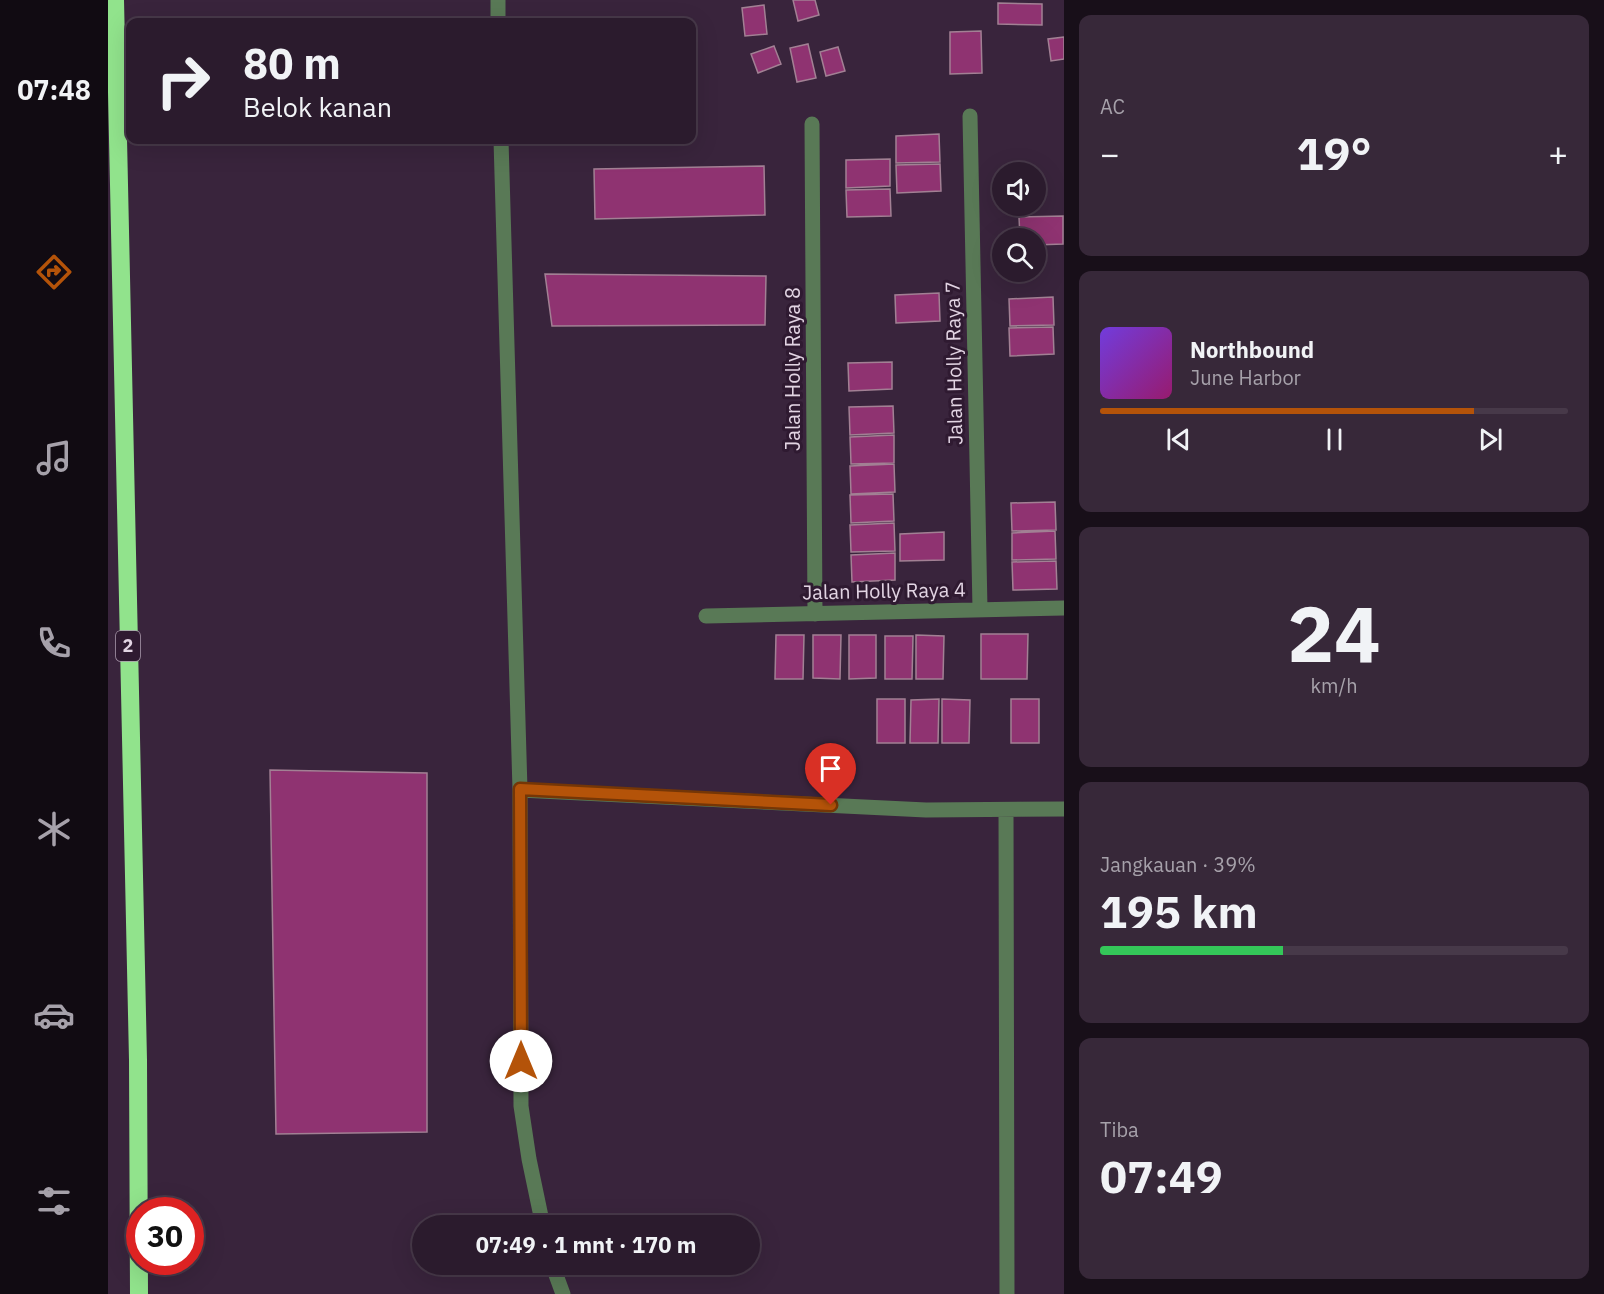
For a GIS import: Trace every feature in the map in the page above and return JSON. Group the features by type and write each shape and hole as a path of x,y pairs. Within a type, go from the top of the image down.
{"highway":[{"name":"2","path":"115,0 138,1060 139,1293"}],"street":[{"path":"498,0 498,18"},
{"name":"Jalan Holly Raya 7","path":"970,116 980,609"},
{"name":"Jalan Holly Raya 8","path":"812,124 815,614"},
{"path":"501,144 520,789 521,1106 541,1215"},
{"name":"Jalan Holly Raya 4","path":"706,616 1064,608"},
{"path":"520,789 926,810 1064,809"},
{"path":"1006,810 1007,1294"},
{"path":"556,1275 563,1294"}],"building":[{"path":"793,0 815,0 819,15 798,21"},
{"path":"998,3 1042,4 1042,25 998,24"},
{"path":"764,5 767,34 745,36 742,8"},
{"path":"981,31 982,73 950,74 950,32"},
{"path":"1064,37 1064,59 1051,61 1048,39"},
{"path":"808,44 816,78 797,82 790,48"},
{"path":"774,46 781,64 758,73 751,54"},
{"path":"838,47 845,71 826,76 820,52"},
{"path":"939,134 940,162 896,163 896,136"},
{"path":"890,159 890,186 846,188 846,160"},
{"path":"940,164 941,191 897,193 896,165"},
{"path":"764,166 765,215 595,219 594,169"},
{"path":"890,189 891,216 847,217 846,190"},
{"path":"1063,216 1063,244 1046,245 1046,228 1020,228 1019,217"},
{"path":"545,274 766,276 765,325 552,326"},
{"path":"939,293 940,321 896,323 895,295"},
{"path":"1053,297 1054,325 1010,326 1009,299"},
{"path":"1053,327 1054,354 1010,356 1009,328"},
{"path":"892,362 892,389 849,391 848,363"},
{"path":"893,406 894,433 850,435 849,407"},
{"path":"894,435 894,463 851,464 850,437"},
{"path":"894,464 895,492 851,494 850,466"},
{"path":"893,494 894,521 851,523 850,495"},
{"path":"1055,502 1056,530 1012,531 1011,503"},
{"path":"894,523 895,551 851,552 850,525"},
{"path":"1055,531 1056,559 1012,560 1012,533"},
{"path":"944,532 944,560 900,561 900,534"},
{"path":"895,553 895,580 852,582 851,555"},
{"path":"1056,561 1057,589 1013,590 1012,562"},
{"path":"981,634 1028,634 1027,679 981,679"},
{"path":"776,635 804,635 803,679 775,679"},
{"path":"813,635 841,635 840,679 813,678"},
{"path":"849,635 876,635 876,678 849,679"},
{"path":"916,635 944,636 943,679 916,679"},
{"path":"885,636 913,636 912,679 885,679"},
{"path":"877,699 905,699 905,743 877,743"},
{"path":"939,699 938,743 910,743 911,700"},
{"path":"942,699 970,700 969,743 942,743"},
{"path":"1011,699 1039,699 1039,743 1011,743"},
{"path":"270,770 427,773 427,1132 276,1134"}],"route":[{"path":"521,1061 520,789 831,805"}]}
